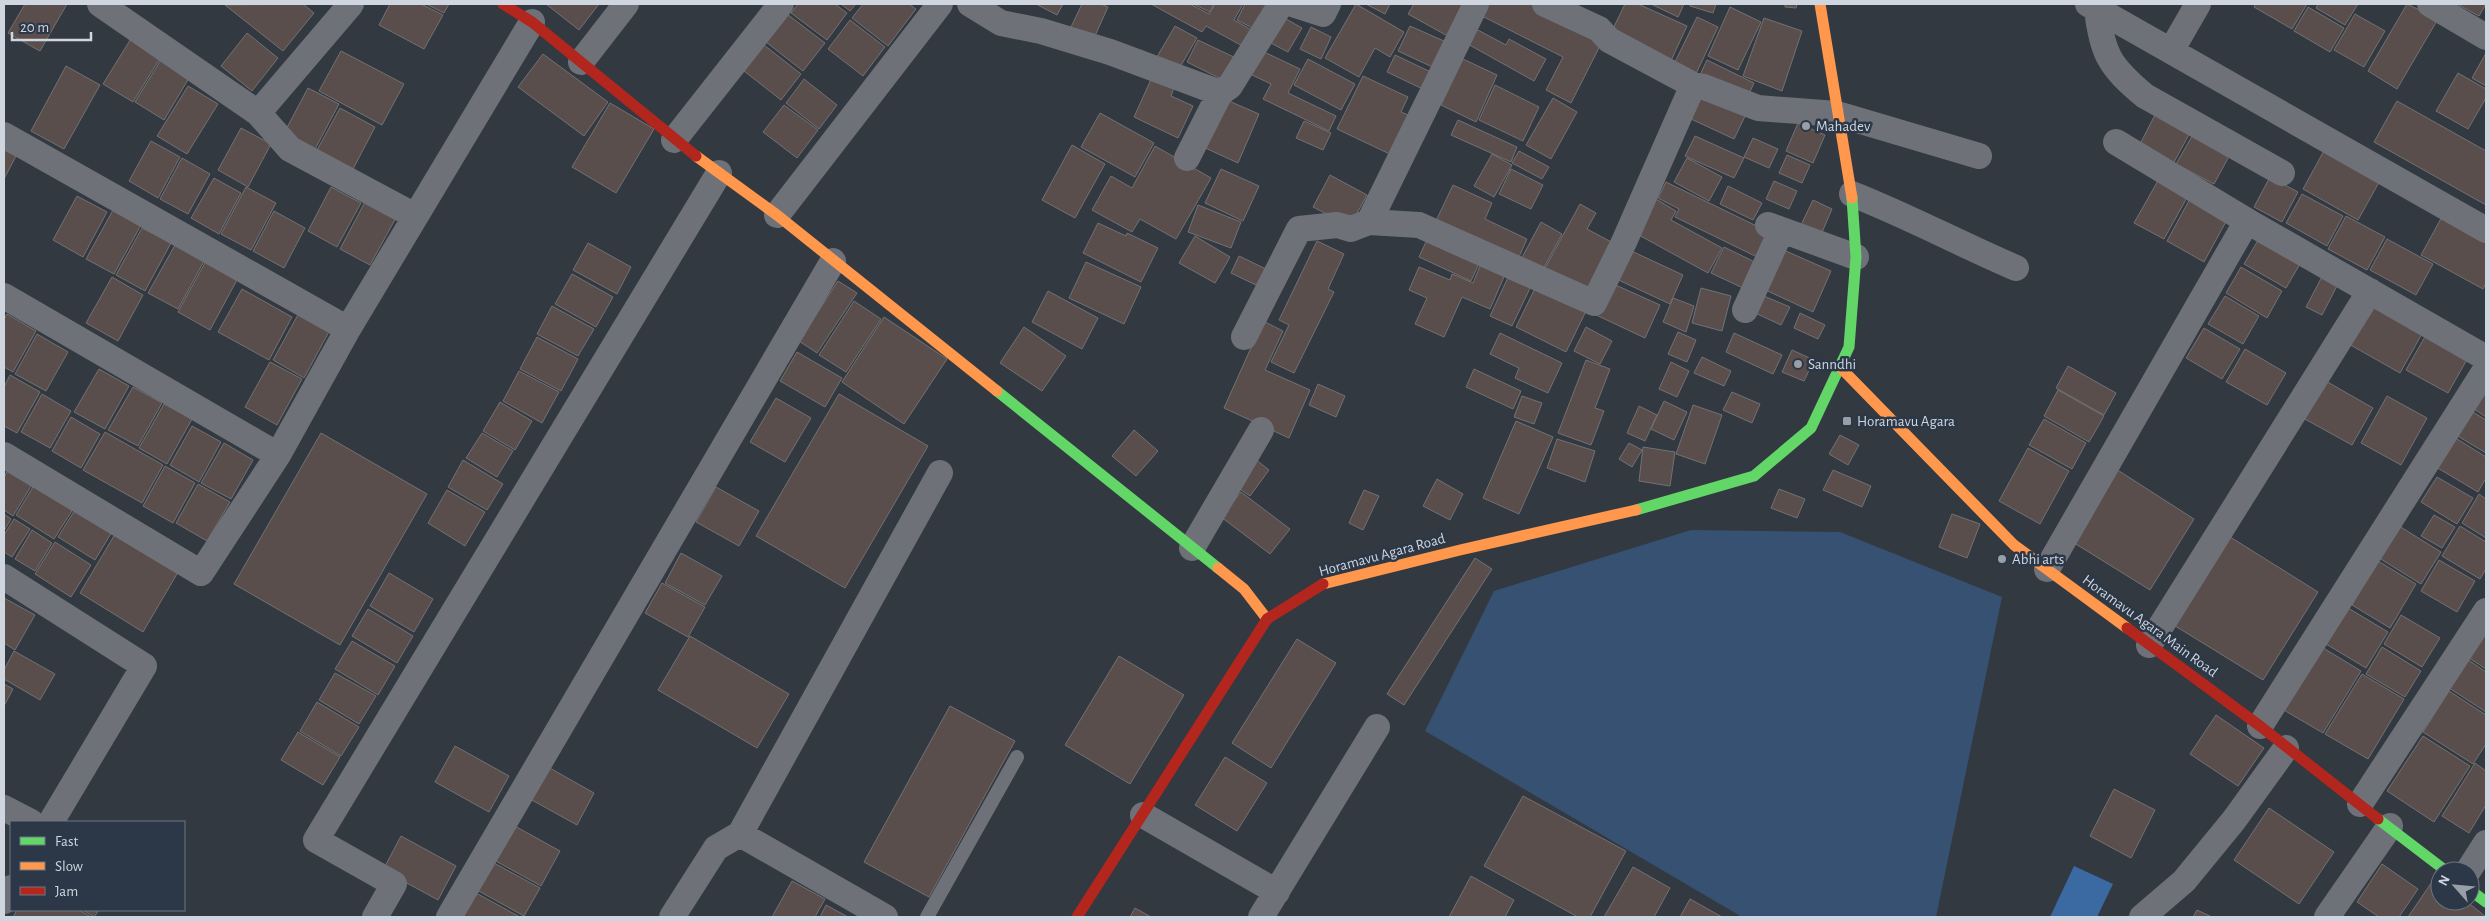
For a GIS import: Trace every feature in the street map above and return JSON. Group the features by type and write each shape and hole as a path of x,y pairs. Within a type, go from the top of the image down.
{"street":[{"path":"100,4 258,113 290,149 415,216"},
{"path":"258,113 351,4"},
{"path":"503,4 532,22 674,140 777,215 833,262 1244,589 1267,619"},
{"path":"581,62 626,4"},
{"path":"674,140 781,4"},
{"path":"777,215 940,4"},
{"path":"970,4 1001,23 1041,31 1110,52 1220,93"},
{"path":"1187,158 1220,93 1230,86 1281,4"},
{"path":"1292,4 1323,14 1328,4"},
{"path":"1368,222 1476,4"},
{"path":"1544,4 1599,30 1609,40 1693,85 1704,87 1758,108 1837,114 1979,156"},
{"path":"1820,4 1837,114 1852,194 1856,257 1851,333 1849,347 1841,368"},
{"path":"2172,52 2198,4"},
{"path":"2430,4 2486,37"},
{"path":"2092,6 2486,230"},
{"path":"2092,6 2100,38 2111,64 2127,81 2145,96 2282,174"},
{"path":"4,455 201,573 278,455 348,329 532,22"},
{"path":"1244,337 1299,229 1337,225 1351,229 1368,222 1419,225 1594,303 1624,242 1693,85"},
{"path":"4,135 348,329"},
{"path":"2116,142 2247,221 2486,358"},
{"path":"376,917 394,884 316,840 719,173"},
{"path":"1852,194 1901,213 1969,248 2016,268"},
{"path":"2047,569 2247,221"},
{"path":"1745,310 1774,228 1856,257"},
{"path":"449,917 833,262"},
{"path":"2149,645 2370,291"},
{"path":"4,296 278,455"},
{"name":"Horamavu Agara Main Road","path":"1841,368 2014,544 2260,726 2434,861"},
{"name":"Horamavu Agara Road","path":"1077,917 1267,619 1320,585 1460,550 1630,512 1754,476 1811,428 1841,368"},
{"path":"2260,726 2486,369"},
{"path":"1192,548 1261,430"},
{"path":"672,917 716,848 740,834 940,473"},
{"path":"4,577 144,666 52,821"},
{"path":"2360,804 2486,611"},
{"path":"1261,917 1377,728"},
{"path":"2142,917 2184,881 2234,820 2286,748"},
{"path":"4,808 29,821"},
{"path":"1143,814 1277,892"},
{"path":"2327,917 2390,826"},
{"path":"740,834 878,916"},
{"path":"2474,861 2486,843"}],"lane":[{"path":"927,917 1017,757"}],"shaded area":[{"path":"1691,530 1840,532 2002,597 1936,917 1742,917 1425,731 1494,591"},
{"path":"2074,866 2113,884 2097,917 2050,917"}],"building":[{"path":"25,4 67,4 40,51 8,33"},
{"path":"303,4 314,13 283,51 225,5"},
{"path":"390,4 421,4 443,15 424,49 379,25"},
{"path":"426,4 449,4 444,13"},
{"path":"546,4 599,4 579,30"},
{"path":"798,4 835,4 847,13 827,40 791,13"},
{"path":"841,4 856,4 850,11"},
{"path":"863,4 909,4 916,9 888,46 852,18"},
{"path":"1036,4 1063,4 1057,15"},
{"path":"1082,4 1101,4 1108,7 1094,38 1071,27"},
{"path":"1151,4 1190,4 1209,14 1215,4 1243,4 1234,20 1255,32 1246,48 1206,26 1202,32"},
{"path":"1193,4 1214,4 1210,12"},
{"path":"1245,4 1272,4 1258,31 1237,20"},
{"path":"1356,4 1404,32 1390,57 1375,48 1359,77 1325,58"},
{"path":"1366,4 1390,4 1385,14"},
{"path":"1414,4 1473,4 1453,39 1408,14"},
{"path":"1488,4 1535,4 1604,38 1571,103 1546,90 1563,57 1482,16"},
{"path":"1625,4 1638,4 1687,26 1669,65 1609,37"},
{"path":"1651,4 1684,4 1678,17"},
{"path":"1690,4 1716,4 1713,13 1690,6"},
{"path":"1785,4 1797,4 1796,8 1785,7"},
{"path":"2256,4 2307,4 2292,29 2254,7"},
{"path":"2318,4 2358,4 2345,25 2316,8"},
{"path":"2407,4 2438,19 2397,89 2368,71"},
{"path":"2457,4 2486,4 2479,16"},
{"path":"1730,7 1761,22 1738,70 1708,56"},
{"path":"2308,7 2344,28 2330,52 2294,31"},
{"path":"787,14 825,43 803,71 766,42"},
{"path":"2355,14 2385,31 2364,67 2334,50"},
{"path":"1279,15 1302,28 1288,52 1265,40"},
{"path":"1697,17 1718,27 1694,78 1672,68"},
{"path":"1764,18 1802,31 1782,91 1743,76"},
{"path":"850,20 885,47 863,76 828,49"},
{"path":"1175,26 1197,38 1176,74 1154,62"},
{"path":"1410,26 1453,45 1441,71 1398,51"},
{"path":"1311,27 1331,37 1321,59 1300,49"},
{"path":"1474,28 1506,45 1509,39 1546,59 1534,81 1466,43"},
{"path":"247,33 278,58 252,91 221,66"},
{"path":"132,37 162,55 133,102 103,84"},
{"path":"1198,40 1238,59 1227,82 1187,62"},
{"path":"764,45 801,74 781,100 744,71"},
{"path":"1260,50 1300,69 1288,93 1336,116 1329,131 1263,99 1271,84 1248,73"},
{"path":"341,51 404,84 382,125 319,91"},
{"path":"2486,53 2486,86 2472,78"},
{"path":"543,54 608,102 584,136 518,87"},
{"path":"164,55 192,73 164,120 135,102"},
{"path":"1395,55 1437,75 1429,92 1387,72"},
{"path":"1308,59 1355,84 1341,110 1294,85"},
{"path":"1463,59 1497,75 1476,122 1441,105"},
{"path":"1707,60 1754,83 1746,100 1699,77"},
{"path":"66,66 100,85 64,149 31,131"},
{"path":"2458,73 2486,89 2486,98 2468,129 2436,111"},
{"path":"1153,75 1175,85 1171,96 1193,106 1178,138 1134,117"},
{"path":"1363,76 1408,97 1401,112 1415,118 1396,157 1337,129"},
{"path":"804,79 837,105 819,129 786,103"},
{"path":"1495,85 1539,107 1523,141 1479,120"},
{"path":"188,86 218,104 187,154 157,136"},
{"path":"308,88 339,104 314,151 283,135"},
{"path":"1705,90 1748,110 1734,139 1691,119"},
{"path":"1222,98 1259,114 1238,163 1201,146"},
{"path":"1553,98 1577,112 1551,159 1526,145"},
{"path":"2397,101 2486,151 2486,205 2374,142"},
{"path":"610,103 654,129 616,193 572,167"},
{"path":"784,105 818,130 797,158 763,132"},
{"path":"340,108 375,127 352,171 316,152"},
{"path":"2157,111 2192,129 2173,164 2139,146"},
{"path":"1100,113 1154,143 1135,177 1081,147"},
{"path":"1458,120 1517,147 1511,162 1451,135"},
{"path":"1304,121 1331,133 1323,150 1296,138"},
{"path":"1798,123 1825,135 1813,163 1786,151"},
{"path":"241,128 271,144 248,187 218,170"},
{"path":"2195,131 2232,151 2214,184 2176,164"},
{"path":"1695,136 1744,158 1734,178 1685,156"},
{"path":"1753,138 1778,149 1769,168 1744,157"},
{"path":"151,141 180,157 158,198 129,181"},
{"path":"1072,145 1105,164 1075,218 1042,200"},
{"path":"1155,146 1211,178 1176,239 1140,219 1132,232 1092,210 1111,176 1132,188"},
{"path":"2326,147 2382,177 2358,220 2303,189"},
{"path":"4,150 16,156 4,179"},
{"path":"1519,151 1549,167 1542,179 1512,163"},
{"path":"1492,154 1512,165 1494,197 1474,186"},
{"path":"1787,155 1810,165 1802,183 1779,173"},
{"path":"182,158 210,174 188,214 160,199"},
{"path":"1687,158 1722,177 1709,201 1674,182"},
{"path":"1221,169 1259,186 1243,221 1205,203"},
{"path":"1511,169 1543,185 1531,209 1499,194"},
{"path":"1330,175 1367,195 1350,226 1313,207"},
{"path":"2160,177 2189,194 2164,239 2134,223"},
{"path":"2270,177 2298,192 2282,222 2254,207"},
{"path":"214,178 241,193 219,234 191,218"},
{"path":"1774,181 1797,191 1789,209 1766,199"},
{"path":"1666,182 1769,232 1757,257 1675,217 1679,209 1658,198"},
{"path":"1453,185 1492,203 1485,219 1527,239 1516,264 1434,225"},
{"path":"1728,186 1762,203 1753,220 1720,204"},
{"path":"246,187 276,203 251,250 221,234"},
{"path":"331,187 361,203 337,247 308,231"},
{"path":"2302,194 2343,216 2327,246 2286,223"},
{"path":"2192,195 2229,216 2204,262 2167,241"},
{"path":"77,196 107,212 83,257 53,240"},
{"path":"1656,199 1676,211 1671,220 1722,248 1708,273 1637,234"},
{"path":"366,200 397,216 370,265 340,249"},
{"path":"1813,200 1832,209 1820,237 1800,227"},
{"path":"1580,204 1596,213 1587,229 1617,245 1590,297 1543,272"},
{"path":"1198,205 1241,222 1231,248 1188,232"},
{"path":"113,210 141,225 114,274 86,259"},
{"path":"274,211 305,228 284,268 253,251"},
{"path":"2444,213 2486,236 2486,283 2483,289 2421,255"},
{"path":"2346,216 2385,237 2367,270 2328,249"},
{"path":"1541,222 1562,234 1541,273 1520,261"},
{"path":"1098,223 1126,236 1127,233 1158,248 1141,282 1083,253"},
{"path":"142,228 171,243 145,291 116,275"},
{"path":"2263,232 2304,257 2286,288 2244,264"},
{"path":"1430,233 1482,257 1471,281 1419,257"},
{"path":"1195,236 1230,257 1215,283 1179,263"},
{"path":"2387,239 2433,264 2416,295 2370,270"},
{"path":"1317,241 1344,254 1328,289 1334,292 1294,373 1271,362 1289,325 1279,320"},
{"path":"588,243 631,267 617,294 573,270"},
{"path":"175,245 204,261 178,309 148,293"},
{"path":"1724,247 1759,264 1747,290 1711,273"},
{"path":"1777,247 1831,271 1813,312 1759,287"},
{"path":"1625,248 1683,275 1670,304 1612,277"},
{"path":"1239,256 1266,269 1258,286 1231,273"},
{"path":"1483,259 1507,270 1490,309 1462,297 1444,337 1415,324 1427,298 1409,290 1419,267 1450,280 1452,274 1473,283"},
{"path":"206,261 238,278 210,330 178,312"},
{"path":"1086,262 1141,287 1124,324 1069,298"},
{"path":"2241,267 2282,291 2267,318 2226,293"},
{"path":"1511,271 1533,282 1512,326 1490,316"},
{"path":"2324,273 2339,282 2322,315 2306,307"},
{"path":"572,274 613,297 596,327 555,304"},
{"path":"112,277 143,295 118,341 86,323"},
{"path":"838,281 857,293 817,353 799,341"},
{"path":"1538,282 1588,307 1566,352 1516,327"},
{"path":"1609,282 1660,305 1645,338 1594,314"},
{"path":"1701,288 1731,296 1722,331 1692,323"},
{"path":"242,289 292,317 269,360 218,332"},
{"path":"1048,291 1098,318 1082,349 1032,322"},
{"path":"1759,294 1790,307 1781,325 1751,311"},
{"path":"2225,296 2259,316 2243,344 2208,324"},
{"path":"1673,298 1694,306 1686,332 1663,322"},
{"path":"854,301 881,319 846,372 819,355"},
{"path":"2370,303 2423,332 2400,373 2347,343"},
{"path":"552,306 594,329 578,356 537,334"},
{"path":"300,311 331,328 304,378 273,360"},
{"path":"1800,313 1825,325 1818,339 1794,328"},
{"path":"7,314 36,331 13,372 4,367 4,319"},
{"path":"884,317 947,359 904,424 842,382"},
{"path":"1263,321 1283,331 1265,370 1310,390 1289,438 1224,408"},
{"path":"1024,327 1066,356 1042,391 1000,363"},
{"path":"1586,327 1612,341 1600,364 1574,351"},
{"path":"2204,328 2240,349 2222,379 2186,358"},
{"path":"1678,332 1696,340 1687,362 1668,354"},
{"path":"1500,333 1562,363 1548,393 1515,378 1519,368 1490,354"},
{"path":"1734,333 1782,355 1773,374 1726,352"},
{"path":"2427,333 2469,356 2448,393 2406,370"},
{"path":"37,334 68,352 46,391 15,374"},
{"path":"537,337 578,359 561,391 520,369"},
{"path":"2245,349 2286,373 2267,405 2226,382"},
{"path":"1792,350 1814,360 1804,381 1782,372"},
{"path":"797,352 842,378 825,407 780,381"},
{"path":"1702,357 1731,371 1724,386 1694,373"},
{"path":"1586,360 1610,369 1595,408 1604,411 1591,445 1558,433"},
{"path":"270,362 302,379 277,425 245,407"},
{"path":"1671,362 1689,371 1677,397 1659,389"},
{"path":"2068,366 2116,393 2104,415 2056,388"},
{"path":"99,369 129,386 105,429 74,412"},
{"path":"1474,369 1521,391 1513,409 1466,387"},
{"path":"519,371 559,392 542,423 503,401"},
{"path":"10,375 40,392 17,433 4,426 4,387"},
{"path":"2324,380 2373,408 2352,445 2303,418"},
{"path":"1318,384 1345,396 1336,417 1309,405"},
{"path":"133,387 162,403 138,446 108,430"},
{"path":"2486,388 2486,417 2474,409"},
{"path":"2058,390 2104,416 2089,442 2044,416"},
{"path":"1732,392 1760,404 1752,423 1723,410"},
{"path":"42,394 71,411 50,448 21,432"},
{"path":"839,394 928,446 845,588 756,536"},
{"path":"1522,396 1542,403 1534,424 1514,417"},
{"path":"2387,396 2427,418 2401,465 2361,443"},
{"path":"776,398 811,418 785,462 750,442"},
{"path":"1664,401 1687,412 1674,440 1651,429"},
{"path":"500,402 532,421 515,450 483,431"},
{"path":"164,404 192,419 167,464 139,448"},
{"path":"1693,405 1722,415 1705,464 1676,454"},
{"path":"1639,406 1657,415 1645,441 1627,433"},
{"path":"2471,411 2486,420 2486,453 2456,435"},
{"path":"71,417 100,434 81,468 52,451"},
{"path":"2044,419 2086,443 2072,469 2029,445"},
{"path":"1516,421 1553,437 1519,514 1483,498"},
{"path":"192,426 221,442 199,482 170,465"},
{"path":"1134,430 1158,451 1136,476 1112,456"},
{"path":"105,432 163,465 142,503 83,470"},
{"path":"321,433 427,494 340,645 234,584"},
{"path":"482,433 513,451 497,477 466,458"},
{"path":"1840,435 1859,445 1848,465 1829,454"},
{"path":"2454,437 2486,457 2486,478 2478,492 2436,467"},
{"path":"1557,439 1595,451 1585,482 1547,468"},
{"path":"224,443 253,460 231,499 201,483"},
{"path":"1629,443 1642,450 1632,467 1619,459"},
{"path":"1643,447 1675,452 1670,486 1639,481"},
{"path":"2028,448 2069,471 2040,524 1999,501"},
{"path":"1254,458 1269,470 1250,496 1234,485"},
{"path":"463,460 503,484 487,510 448,487"},
{"path":"165,466 195,483 173,523 143,506"},
{"path":"9,468 33,483 13,516 4,510 4,477"},
{"path":"2116,469 2194,519 2150,590 2071,541"},
{"path":"1833,470 1871,486 1862,507 1823,490"},
{"path":"2437,477 2473,498 2457,524 2421,502"},
{"path":"1437,479 1463,494 1450,520 1423,506"},
{"path":"36,482 75,506 54,539 16,515"},
{"path":"198,484 230,502 207,541 176,523"},
{"path":"716,487 759,511 739,546 696,522"},
{"path":"1779,489 1805,499 1797,518 1771,508"},
{"path":"447,490 485,512 465,546 428,523"},
{"path":"1364,490 1379,496 1363,530 1349,523"},
{"path":"1241,492 1290,529 1270,554 1221,517"},
{"path":"2479,494 2486,499 2486,538 2462,523"},
{"path":"78,505 115,527 95,560 58,537"},
{"path":"4,514 11,519 4,531"},
{"path":"1952,514 1980,524 1967,558 1939,547"},
{"path":"2434,515 2455,527 2442,548 2421,536"},
{"path":"14,519 30,529 12,557 4,552 4,535"},
{"path":"2399,526 2441,552 2421,584 2379,558"},
{"path":"2460,526 2486,542 2486,569 2480,579 2442,556"},
{"path":"118,529 181,567 143,632 80,593"},
{"path":"32,530 52,543 35,571 15,559"},
{"path":"2227,535 2318,592 2263,680 2172,624"},
{"path":"55,542 91,565 71,597 35,574"},
{"path":"681,553 722,576 705,605 665,583"},
{"path":"1475,558 1492,569 1404,705 1387,694"},
{"path":"2439,560 2475,581 2457,612 2421,591"},
{"path":"2378,561 2416,584 2390,628 2352,605"},
{"path":"389,573 433,599 414,632 370,606"},
{"path":"662,583 705,607 688,637 645,613"},
{"path":"4,598 35,615 15,650 4,643"},
{"path":"2348,608 2388,632 2366,668 2326,644"},
{"path":"368,609 413,636 397,663 352,636"},
{"path":"2401,615 2440,638 2422,667 2384,644"},
{"path":"2486,630 2486,669 2469,658"},
{"path":"690,636 789,694 757,748 658,690"},
{"path":"1297,639 1336,663 1271,768 1232,743"},
{"path":"352,641 395,666 378,695 335,669"},
{"path":"2320,646 2361,671 2323,733 2282,709"},
{"path":"2382,647 2421,671 2405,697 2366,674"},
{"path":"14,651 55,674 40,700 4,679 4,670"},
{"path":"1119,656 1184,695 1130,784 1065,745"},
{"path":"2467,659 2486,672 2486,712 2449,688"},
{"path":"335,673 376,696 359,724 319,700"},
{"path":"2362,674 2404,699 2368,759 2325,734"},
{"path":"4,684 13,689 4,706"},
{"path":"2449,691 2486,715 2486,744 2473,764 2423,732"},
{"path":"317,702 359,727 341,756 300,731"},
{"path":"950,706 1015,741 929,897 864,862"},
{"path":"2216,715 2264,748 2238,786 2190,754"},
{"path":"298,732 340,757 323,785 281,760"},
{"path":"2423,736 2470,766 2434,822 2387,791"},
{"path":"455,746 509,776 489,812 435,782"},
{"path":"1225,757 1267,783 1237,831 1195,805"},
{"path":"2475,763 2486,771 2486,805 2469,833 2442,816"},
{"path":"548,767 594,793 577,825 530,799"},
{"path":"2114,789 2155,810 2131,858 2090,836"},
{"path":"1523,796 1626,851 1590,917 1578,917 1484,866"},
{"path":"2269,808 2334,852 2299,904 2234,860"},
{"path":"513,825 560,851 541,886 494,860"},
{"path":"401,836 456,866 438,900 383,870"},
{"path":"492,862 540,888 524,916 477,890"},
{"path":"2382,864 2418,889 2399,917 2379,917 2357,902"},
{"path":"1633,867 1670,888 1654,917 1604,917"},
{"path":"1471,876 1514,900 1505,917 1449,917"},
{"path":"792,881 825,899 815,917 772,917"},
{"path":"2430,885 2430,911 2478,911 2486,917 2408,917"},
{"path":"476,893 520,917 463,917"},
{"path":"1690,899 1722,917 1680,917"},
{"path":"826,905 848,917 820,917"},
{"path":"1135,908 1151,917 1130,917"},
{"path":"2197,910 2212,917 2193,917"},
{"path":"16,911 81,911 91,917 13,917"},
{"path":"85,911 98,911 94,917"}],"traffic: fast":[{"path":"1636,510 1754,476 1811,428 1849,347 1856,257 1852,198"},
{"path":"997,391 1218,568"},
{"path":"2378,819 2433,861"},
{"path":"2480,898 2486,902"}],"traffic: slow":[{"path":"1820,4 1852,198"},
{"path":"696,156 777,215 997,391"},
{"path":"1841,368 2014,545 2127,628"},
{"path":"1323,584 1460,550 1636,510"},
{"path":"1218,568 1244,589 1267,619"}],"traffic: jam":[{"path":"503,4 532,22 696,156"},
{"path":"1077,917 1267,619 1323,584"},
{"path":"2127,628 2260,726 2378,819"}],"place":[{"name":"Mahadev","path":"1806,126"},
{"name":"Sanndhi","path":"1798,364"},
{"name":"Horamavu Agara","path":"1847,421"},
{"name":"Abhi arts","path":"2002,559"}]}
